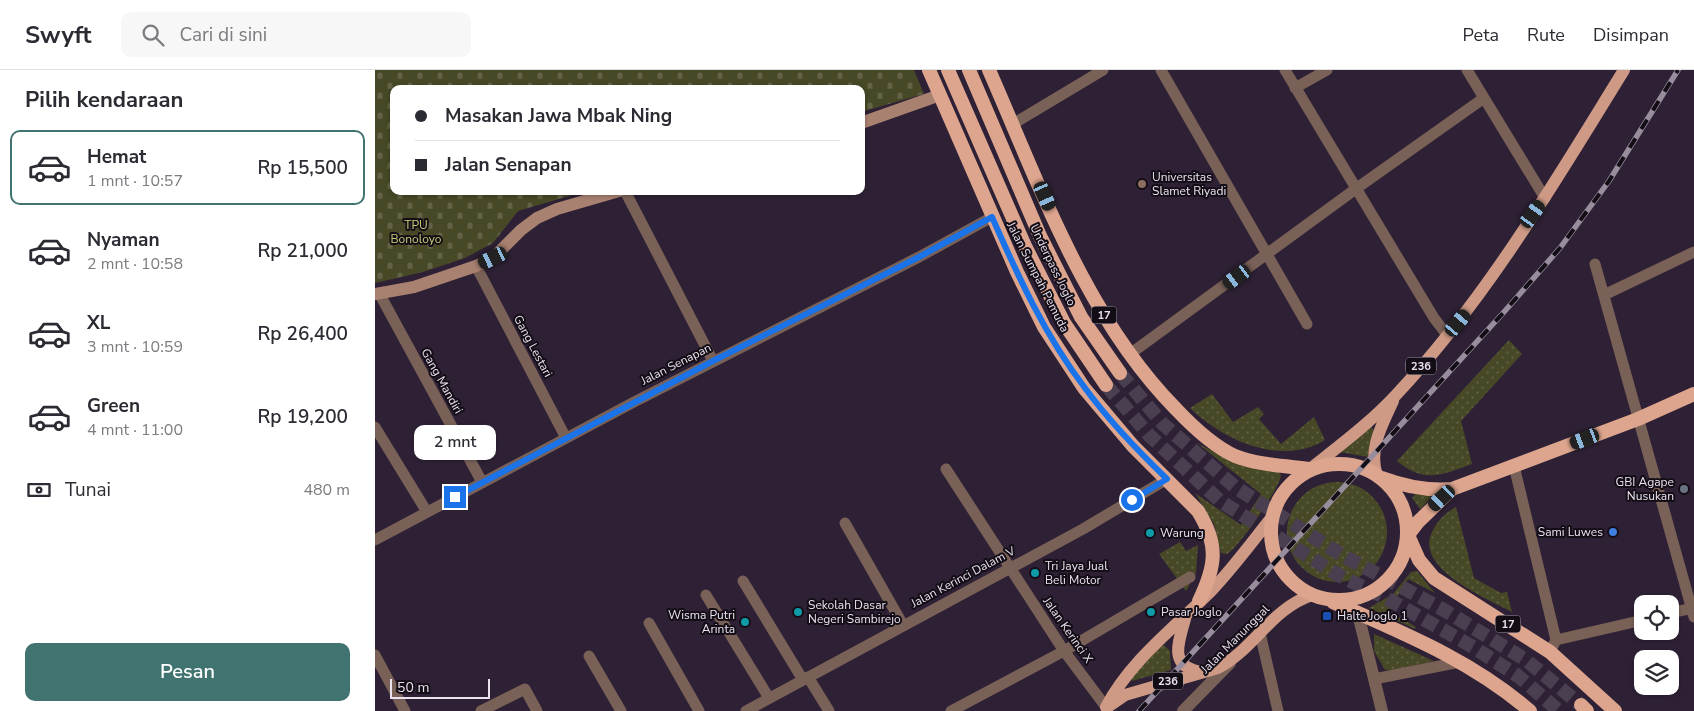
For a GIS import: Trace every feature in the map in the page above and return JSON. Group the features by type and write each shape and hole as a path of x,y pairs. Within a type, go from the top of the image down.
{"highway":[{"name":"Jalan Sumpah Pemuda","path":"929,70 992,217 1044,327 1084,388 1133,446 1198,511 1210,535 1214,553 1213,568 1199,601"},
{"name":"Underpass Joglo","path":"948,70 1025,246 1064,322 1106,384"},
{"name":"Underpass Joglo","path":"969,70 1044,244 1081,317 1120,373"},
{"name":"17","path":"989,70 1094,299 1130,354 1164,397 1191,424 1215,444 1235,456 1310,470 1339,464 1353,465 1377,476 1387,484 1399,500 1406,519 1408,535 1419,560 1434,578 1553,646 1615,711"},
{"path":"1377,476 1406,487 1436,490 1452,489 1638,418 1694,394"},
{"name":"17","path":"1310,470 1291,483 1283,493 1272,517 1271,544 1281,569 1300,588 1418,638 1493,683 1531,711"},
{"path":"1408,535 1418,522 1452,489"},
{"name":"17","path":"1318,597 1351,599 1376,590 1395,571 1402,559 1408,535"}],"main road":[{"name":"236","path":"1310,470 1395,396 1468,311 1545,198 1624,70"},
{"path":"865,122 939,95"},
{"path":"377,294 414,287 476,266 493,258 521,230 537,218 557,209 605,195"},
{"name":"236","path":"1377,476 1373,462 1374,450 1395,396"},
{"name":"236","path":"1105,709 1127,674 1165,633 1220,581 1272,517"},
{"name":"Jalan Manunggal","path":"1232,661 1289,606 1318,597"},
{"name":"236","path":"1186,615 1177,653 1179,661 1189,670 1202,672"},
{"name":"236","path":"1105,709 1125,695 1232,661"}],"street":[{"path":"1013,124 1101,70"},
{"path":"1161,70 1307,324"},
{"path":"1285,70 1433,318 1447,335"},
{"path":"1295,88 1327,70"},
{"path":"1467,70 1545,198"},
{"path":"1130,354 1269,255 1357,188 1485,98"},
{"path":"627,195 713,361"},
{"name":"Jalan Senapan","path":"375,540 713,361 919,257 992,217"},
{"path":"1604,295 1694,252"},
{"path":"1595,264 1693,611 1679,613"},
{"name":"Gang Lestari","path":"476,266 566,438"},
{"name":"Gang Mandiri","path":"377,294 482,482"},
{"path":"375,427 427,512"},
{"path":"1514,466 1553,646 1634,623"},
{"name":"Jalan Kerinci X","path":"946,469 1009,568 1105,709"},
{"name":"Jalan Kerinci Dalam V","path":"745,711 1083,530 1167,479"},
{"path":"845,523 903,625"},
{"path":"951,711 1064,651 1190,577"},
{"path":"743,581 805,679 829,711"},
{"path":"706,595 769,698"},
{"path":"1358,614 1382,711"},
{"path":"649,623 699,711"},
{"path":"1260,632 1277,711"},
{"path":"375,655 405,711"},
{"path":"589,656 621,711"},
{"name":"Jalan Manunggal","path":"1183,711 1232,661"},
{"path":"1374,679 1460,662"},
{"path":"481,711 525,689 537,711"}],"green space":[{"name":"TPU Bonoloyo","path":"375,70 914,70 924,94 865,111 865,85 390,85 390,195 572,195 518,211 493,243 465,258 423,272 375,283"},
{"path":"1509,340 1522,354 1461,421 1472,464 1442,474 1425,475 1416,473 1397,461"},
{"path":"1212,394 1233,422 1258,407 1264,414 1259,419 1281,444 1314,417 1325,440 1308,448 1290,451 1253,446 1219,430 1203,420 1190,408"},
{"path":"1371,427 1374,430 1368,457 1340,452"},
{"path":"1197,443 1242,466 1278,471 1281,475 1274,491 1258,517 1240,541 1227,554 1221,553 1214,524 1195,493 1241,525 1261,494"},
{"path":"1337,482 1356,486 1372,497 1383,513 1387,532 1383,551 1372,567 1356,578 1337,582 1318,578 1302,567 1291,551 1287,532 1291,513 1302,497 1318,486"},
{"path":"1415,494 1429,495 1431,498 1420,509 1412,498"},
{"path":"1456,507 1474,578 1501,593 1507,592 1512,612 1456,581 1443,570 1434,558 1429,546 1432,532 1442,517"},
{"path":"1180,542 1186,551 1198,545 1196,573 1186,591 1159,554"},
{"path":"1417,571 1435,593 1408,579 1389,611 1416,627 1415,629 1369,608 1393,594 1411,572"},
{"path":"1374,634 1434,661 1395,670 1385,670 1374,651"},
{"path":"1164,645 1170,651 1171,670 1132,681 1132,677 1159,646"}],"tunnel":[{"path":"1120,373 1163,424 1235,487 1340,554 1444,610 1526,660 1581,705"},
{"path":"1106,385 1149,435 1220,501 1340,576 1386,598 1473,647 1518,676 1559,711"}],"railway":[{"path":"1139,711 1504,312 1560,248 1609,181 1678,70"}],"place":[{"name":"Universitas Slamet Riyadi","path":"1142,184"},
{"name":"GBI Agape Nusukan","path":"1684,489"},
{"name":"Sami Luwes","path":"1613,532"},
{"name":"Warung","path":"1150,533"},
{"name":"Tri Jaya Jual Beli Motor","path":"1035,573"},
{"name":"Sekolah Dasar Negeri Sambirejo","path":"798,612"},
{"name":"Pasar Joglo","path":"1151,612"},
{"name":"Halte Joglo 1","path":"1327,616"},
{"name":"Wisma Putri Arinta","path":"745,622"}],"route":[{"path":"455,497 713,361 958,237 992,217 1044,327 1084,388 1133,446 1167,479 1132,500"}]}
